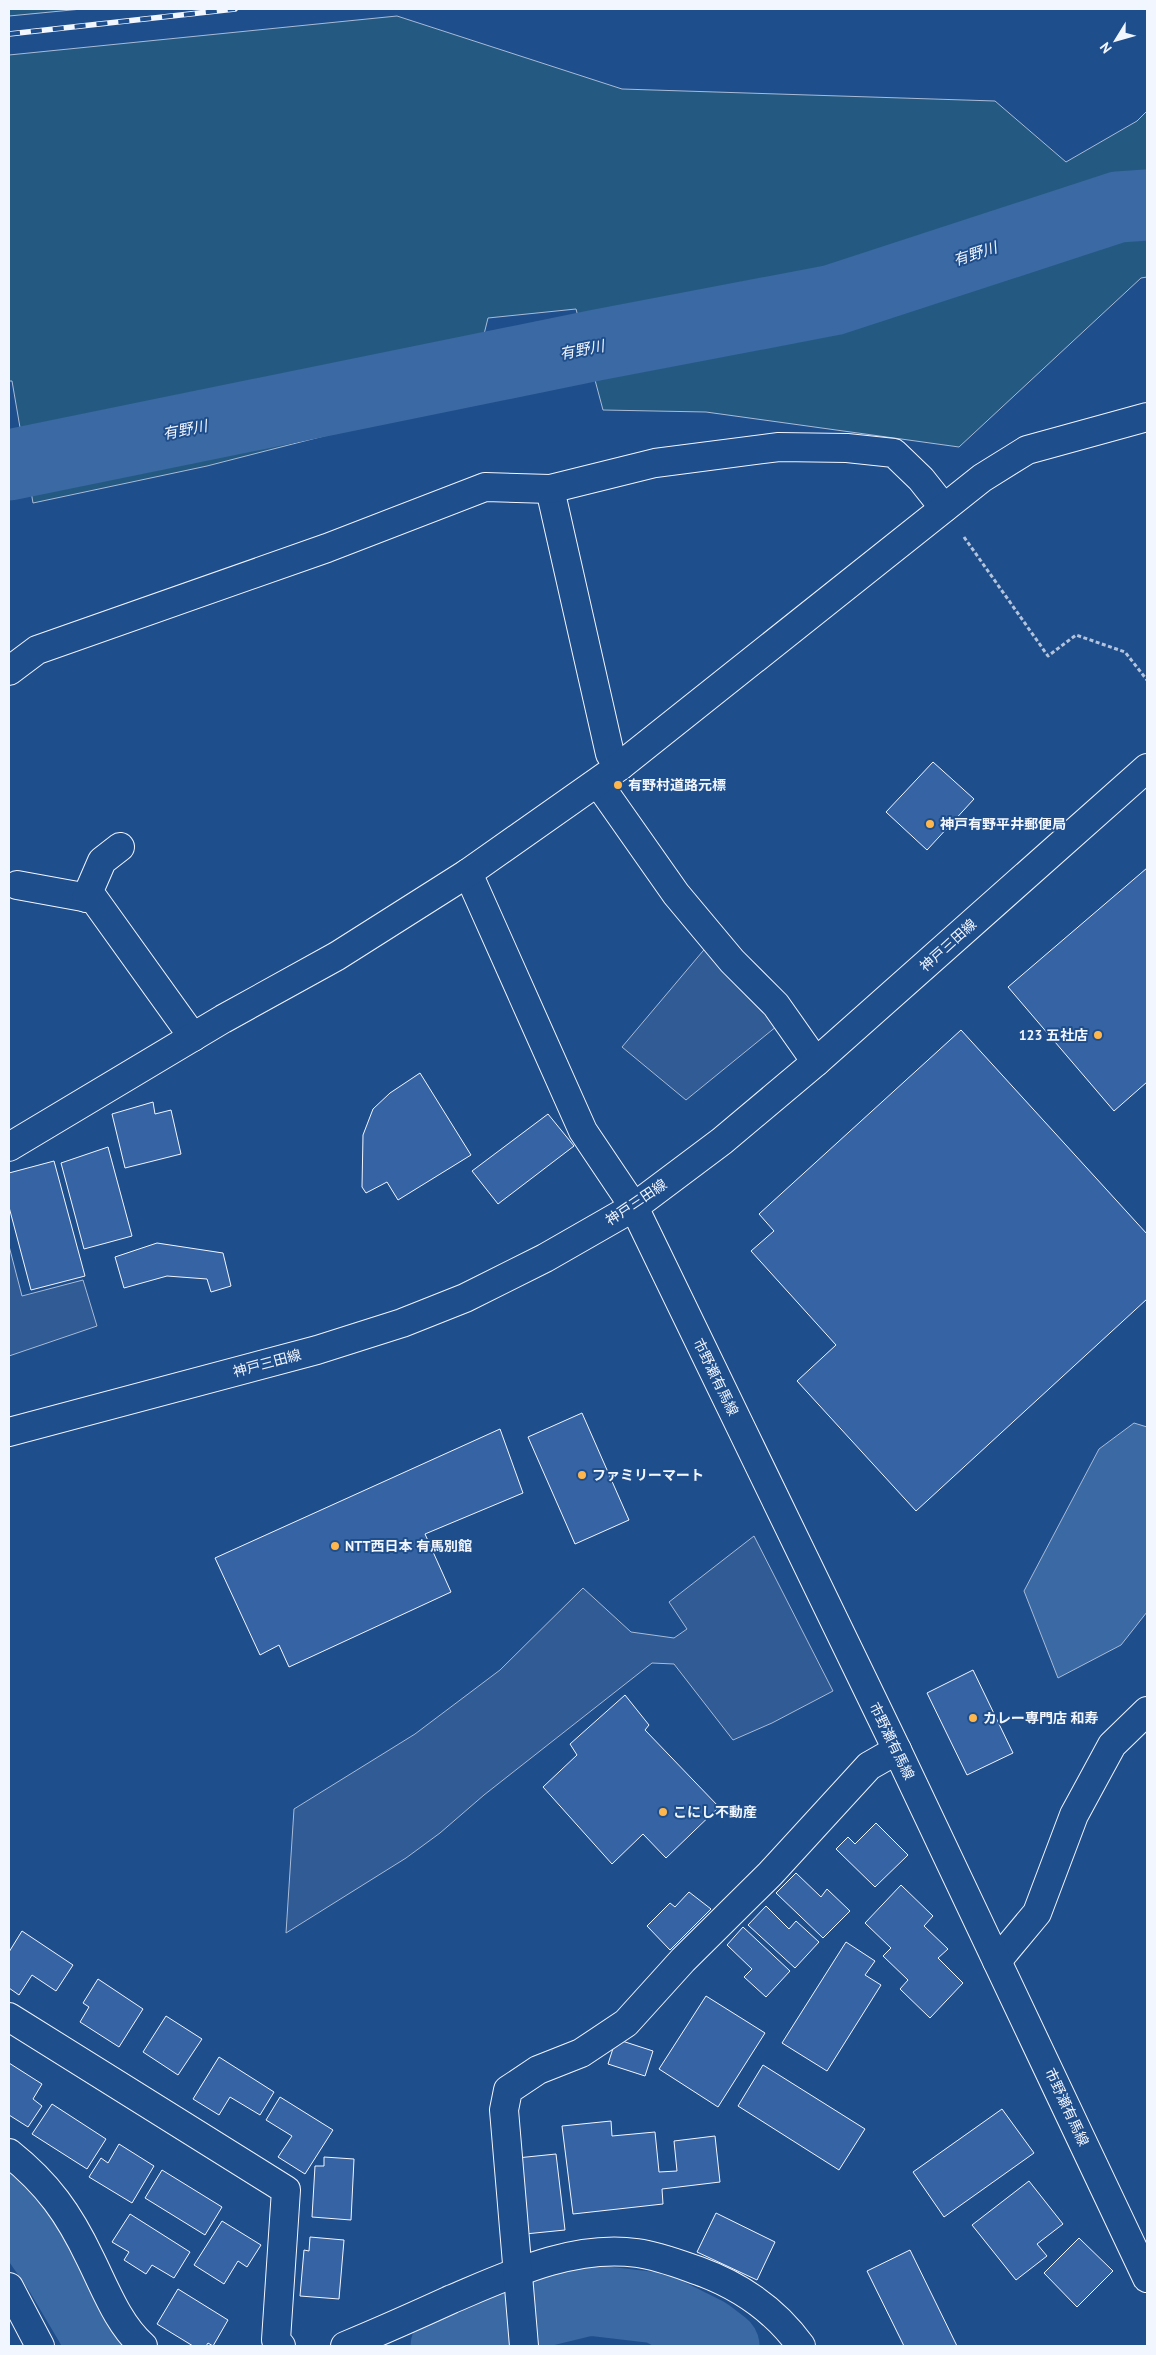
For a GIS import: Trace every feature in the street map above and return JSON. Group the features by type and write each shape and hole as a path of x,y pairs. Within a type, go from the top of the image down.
{"street":[{"path":"9,1147 193,1037 337,956 468,873 598,783 982,478 1027,450 1147,417"},
{"path":"9,670 37,650 327,548 485,487 550,489 655,463 779,447 847,448 894,453 921,479 944,508"},
{"path":"550,489 610,754 620,766"},
{"name":"神戸三田線","path":"9,1432 307,1352 402,1323 465,1298 546,1258 634,1206 722,1141 816,1062 1147,768"},
{"path":"598,783 676,894 732,961 776,1005 816,1062"},
{"path":"86,898 102,861 120,847"},
{"name":"市野瀬有馬線","path":"468,873 583,1131 634,1206 997,1961 1147,2278"},
{"path":"17,885 94,899 193,1037"},
{"path":"997,1961 1037,1913 1074,1815 1112,1745 1147,1711"},
{"path":"524,2346 504,2110 508,2090 538,2070 581,2053 626,2022 683,1960 770,1874 869,1766 896,1750"},
{"path":"9,2017 286,2190 276,2340 281,2346"},
{"path":"9,2153 53,2194 74,2226 110,2299 132,2336 143,2346"},
{"path":"345,2346 517,2280 570,2257 602,2252 637,2253 673,2262 713,2276 741,2291 768,2310 788,2328 801,2346"},
{"path":"9,2287 40,2346"}],"path":[{"path":"944,508 1048,656 1076,634 1125,652 1147,680"}],"shaded area":[{"path":"9,9 82,9 9,16"},
{"path":"397,16 622,89 995,101 1066,162 1137,121 1147,111 1147,277 1141,278 959,447 706,412 603,410 576,309 488,318 468,399 207,466 33,503 12,381 9,381 9,55"},
{"path":"708,945 777,1026 686,1100 622,1047"},
{"path":"9,1246 22,1296 83,1280 97,1326 9,1356"},
{"path":"1134,1423 1147,1427 1147,1612 1121,1645 1058,1678 1024,1591 1099,1449"},
{"path":"754,1536 833,1691 772,1723 733,1740 674,1664 652,1663 484,1795 440,1833 406,1858 286,1933 294,1809 415,1734 500,1670 583,1588 631,1632 674,1638 687,1629 669,1602"}],"building":[{"path":"933,762 974,799 927,850 886,812"},
{"name":"123 五社店","path":"1147,868 1147,1082 1114,1111 1008,987"},
{"path":"961,1030 1147,1234 1147,1299 916,1511 797,1381 836,1345 751,1251 774,1231 759,1214"},
{"path":"420,1073 471,1155 398,1200 387,1182 366,1193 362,1187 363,1135 373,1109 390,1093"},
{"path":"153,1102 155,1114 171,1110 181,1154 125,1168 112,1114"},
{"path":"548,1114 574,1146 498,1204 472,1171"},
{"path":"108,1147 132,1236 84,1249 61,1163"},
{"path":"54,1161 85,1276 31,1290 9,1207 9,1173"},
{"path":"157,1243 223,1253 231,1286 211,1292 207,1279 167,1276 124,1288 115,1257"},
{"path":"582,1413 629,1520 575,1544 528,1437"},
{"name":"NTT西日本 有馬別館","path":"500,1429 523,1493 425,1534 451,1592 289,1667 279,1645 260,1655 215,1558"},
{"path":"973,1670 1013,1753 967,1775 927,1693"},
{"path":"625,1695 649,1725 645,1730 719,1807 666,1858 643,1834 612,1864 543,1787 577,1755 570,1744"},
{"path":"876,1823 908,1855 875,1887 836,1849 848,1837 855,1844"},
{"path":"796,1873 821,1897 827,1889 850,1911 823,1938 776,1893"},
{"path":"901,1885 933,1916 924,1926 948,1949 938,1958 963,1983 930,2018 900,1989 908,1980 883,1956 891,1948 865,1923"},
{"path":"689,1892 711,1909 670,1950 647,1926 670,1903 675,1907"},
{"path":"766,1906 789,1929 796,1921 819,1942 795,1968 748,1925"},
{"path":"743,1927 790,1971 766,1997 744,1977 752,1969 727,1945"},
{"path":"22,1931 73,1965 56,1991 32,1975 19,1995 9,1988 9,1952"},
{"path":"846,1942 875,1961 865,1975 881,1985 827,2071 782,2043"},
{"path":"98,1979 143,2009 119,2047 80,2022 89,2007 83,2003"},
{"path":"706,1996 765,2033 718,2107 659,2069"},
{"path":"166,2016 202,2039 178,2075 143,2052"},
{"path":"616,2039 653,2051 645,2076 608,2064"},
{"path":"219,2057 274,2092 260,2115 230,2097 219,2115 193,2099"},
{"path":"9,2063 42,2084 33,2099 42,2106 28,2127 9,2115"},
{"path":"763,2065 865,2129 839,2170 738,2106"},
{"path":"280,2097 333,2130 305,2174 278,2157 292,2136 266,2120"},
{"path":"52,2104 106,2139 87,2169 32,2134"},
{"path":"1002,2109 1034,2153 944,2217 913,2172"},
{"path":"611,2121 612,2136 655,2132 659,2172 677,2171 674,2141 715,2136 720,2182 662,2189 663,2204 573,2214 562,2126"},
{"path":"119,2144 154,2166 132,2203 89,2177 101,2158 108,2163"},
{"path":"556,2154 565,2230 525,2234 517,2158"},
{"path":"324,2157 354,2159 351,2220 312,2217 315,2166 324,2166"},
{"path":"162,2170 222,2207 205,2235 145,2198"},
{"path":"1029,2181 1063,2224 1037,2244 1047,2256 1016,2280 972,2225"},
{"path":"716,2213 775,2242 757,2280 697,2252"},
{"path":"130,2214 190,2252 174,2278 152,2265 146,2274 124,2260 129,2252 112,2242"},
{"path":"222,2221 261,2245 247,2267 238,2261 224,2284 194,2265"},
{"path":"310,2237 344,2240 339,2299 300,2296 304,2250 309,2251"},
{"path":"1079,2238 1113,2271 1077,2307 1044,2273"},
{"path":"910,2250 957,2346 904,2346 867,2271"},
{"path":"178,2289 228,2320 213,2346 208,2343 206,2346 193,2346 157,2324"}],"waterway":[{"name":"有野川","path":"9,465 597,345 833,300 1118,207 1147,205"},
{"path":"9,2204 17,2211 58,2270 103,2346"},
{"path":"446,2346 503,2321 589,2300 657,2308 707,2333 724,2346"}],"railway":[{"path":"9,34 235,9"}],"place":[{"name":"有野村道路元標","path":"618,785"},
{"name":"神戸有野平井郵便局","path":"930,824"},
{"name":"123 五社店","path":"1098,1035"},
{"name":"ファミリーマート","path":"582,1475"},
{"name":"NTT西日本 有馬別館","path":"335,1546"},
{"name":"カレー専門店 和寿","path":"973,1718"},
{"name":"こにし不動産","path":"663,1812"}]}
